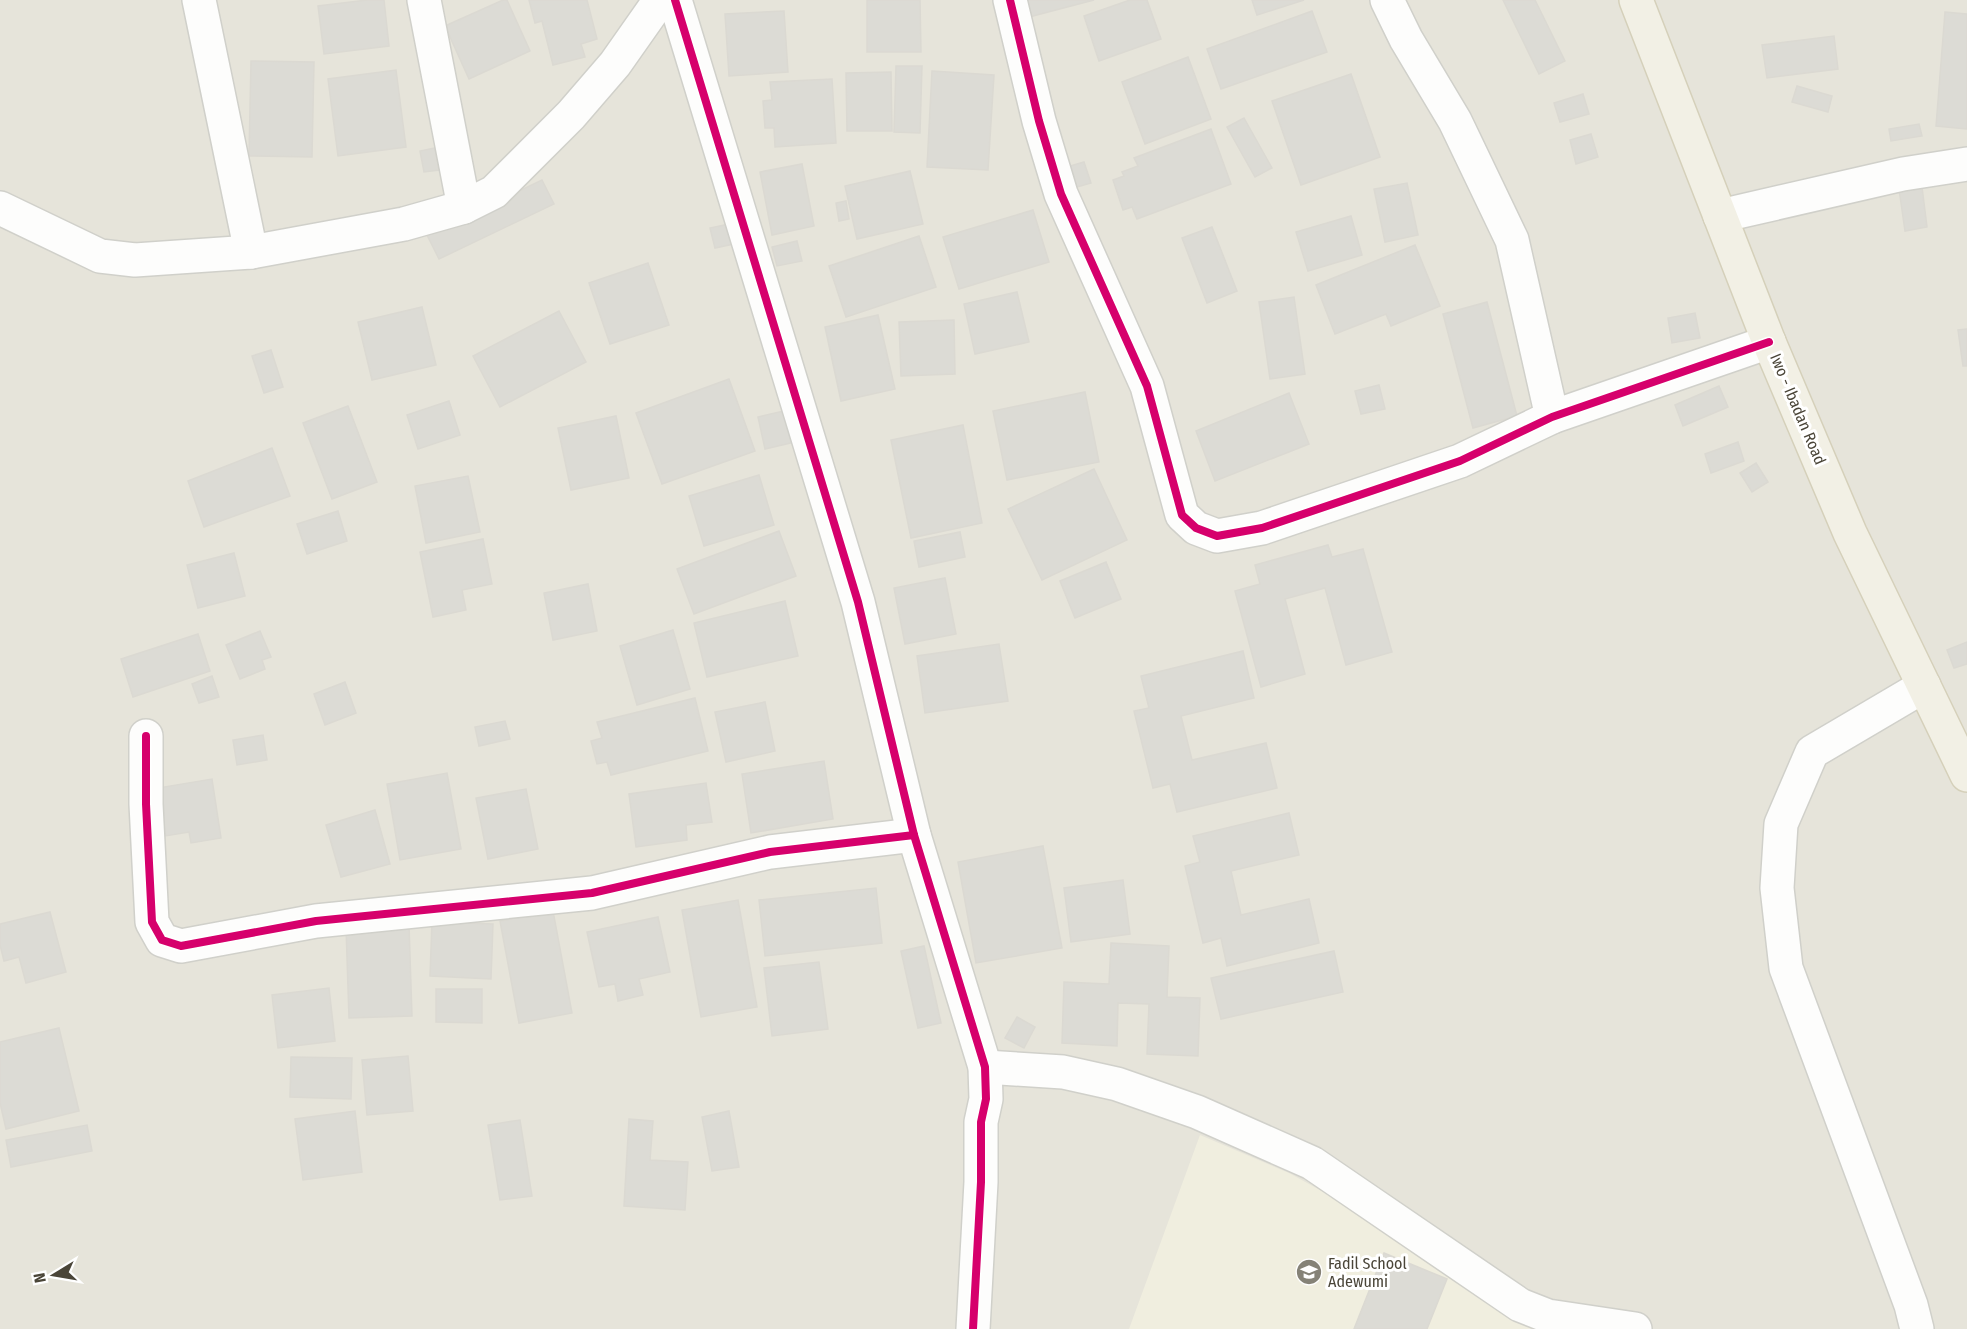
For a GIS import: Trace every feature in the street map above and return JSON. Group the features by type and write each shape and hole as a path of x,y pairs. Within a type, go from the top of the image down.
{"main road":[{"name":"Iwo - Ibadan Road","path":"1636,0 1769,342 1850,533 1967,775"}],"street":[{"path":"199,0 250,252"},
{"path":"424,0 464,207"},
{"path":"0,208 100,256 135,260 250,252 404,225 464,207 494,192 571,115 615,64 660,0"},
{"path":"675,0 858,602 914,835 985,1067 986,1099 981,1122 981,1182 973,1329"},
{"path":"1010,0 1039,121 1061,194 1147,386 1182,515 1196,528 1217,536 1262,528 1460,460 1552,417 1769,342"},
{"path":"1387,0 1406,39 1455,122 1512,240 1552,417"},
{"path":"1720,216 1903,174 1967,164"},
{"path":"1917,1329 1911,1305 1786,968 1778,888 1781,824 1812,752 1924,686"},
{"path":"146,736 146,804 152,922 162,940 181,946 316,921 592,893 770,852 914,835"},
{"path":"985,1067 1063,1072 1117,1084 1197,1112 1312,1163 1520,1305 1548,1316 1635,1329"}],"shaded area":[{"path":"0,0 1967,0 1967,1329 0,1329"},
{"name":"Fadil School Adewumi","path":"1200,1135 1289,1173 1548,1316 1590,1329 1129,1329"}],"building":[{"path":"384,0 389,46 324,54 318,6"},
{"path":"507,0 530,51 469,79 445,26"},
{"path":"529,0 587,0 597,39 581,44 585,57 553,65 542,21 535,23"},
{"path":"867,0 920,0 921,52 867,52"},
{"path":"1025,0 1094,0 1029,17"},
{"path":"1130,0 1147,0 1161,39 1099,61 1084,16"},
{"path":"1252,0 1304,0 1257,15"},
{"path":"1503,0 1535,0 1565,61 1539,74"},
{"path":"784,11 788,72 729,76 725,14"},
{"path":"1312,11 1327,52 1221,89 1207,49"},
{"path":"1945,12 1967,14 1967,129 1936,126"},
{"path":"1834,36 1838,69 1767,78 1762,45"},
{"path":"1188,57 1211,119 1145,144 1122,82"},
{"path":"251,61 314,62 312,157 249,156"},
{"path":"896,66 922,66 920,133 894,132"},
{"path":"396,70 406,147 338,156 328,79"},
{"path":"932,71 994,75 988,170 927,167"},
{"path":"891,72 892,131 847,131 846,73"},
{"path":"1351,74 1380,157 1301,185 1272,101"},
{"path":"832,79 836,143 775,147 774,128 765,128 763,101 772,100 770,82"},
{"path":"1797,86 1832,96 1828,112 1792,102"},
{"path":"1583,94 1589,114 1560,122 1554,103"},
{"path":"1244,118 1272,168 1255,177 1227,127"},
{"path":"1919,124 1922,136 1891,141 1889,129"},
{"path":"1211,129 1231,184 1137,219 1132,207 1123,210 1113,180 1124,176 1122,172 1138,166 1134,158"},
{"path":"1591,134 1598,157 1576,164 1570,140"},
{"path":"435,148 439,170 424,172 420,151"},
{"path":"1084,162 1091,183 1066,190 1060,169"},
{"path":"802,164 814,226 772,235 760,172"},
{"path":"910,171 923,224 857,239 845,186"},
{"path":"1921,179 1927,227 1905,231 1898,182"},
{"path":"542,180 554,204 439,259 427,235"},
{"path":"1407,183 1418,235 1385,242 1374,189"},
{"path":"846,201 849,219 839,221 836,203"},
{"path":"1033,210 1049,262 959,289 943,237"},
{"path":"1351,216 1362,255 1308,271 1296,232"},
{"path":"734,223 739,243 715,248 710,228"},
{"path":"1212,227 1237,291 1207,303 1182,238"},
{"path":"919,236 936,287 846,317 829,266"},
{"path":"797,241 802,261 777,266 772,247"},
{"path":"1415,245 1440,306 1391,326 1386,314 1335,334 1316,285"},
{"path":"648,263 669,325 610,344 589,283"},
{"path":"1017,292 1029,342 975,354 964,304"},
{"path":"1294,297 1305,374 1270,379 1259,302"},
{"path":"1487,302 1517,416 1473,428 1443,314"},
{"path":"422,307 436,365 372,380 358,322"},
{"path":"559,311 586,362 500,407 473,356"},
{"path":"1695,313 1700,338 1672,343 1668,318"},
{"path":"878,315 895,389 841,401 825,327"},
{"path":"954,320 955,374 901,376 899,322"},
{"path":"1967,329 1967,366 1963,366 1958,330"},
{"path":"271,350 283,387 264,393 252,356"},
{"path":"729,379 755,451 662,484 636,413"},
{"path":"1379,385 1385,409 1361,414 1355,391"},
{"path":"1719,386 1728,407 1683,426 1675,405"},
{"path":"1085,392 1099,462 1007,480 993,411"},
{"path":"1289,393 1309,444 1215,481 1196,431"},
{"path":"449,401 460,435 418,449 407,415"},
{"path":"348,406 377,482 332,499 303,423"},
{"path":"784,411 791,443 765,449 758,417"},
{"path":"616,416 629,478 571,490 558,428"},
{"path":"963,425 982,523 911,538 891,440"},
{"path":"1738,442 1744,461 1711,473 1705,454"},
{"path":"272,448 290,496 204,527 188,481"},
{"path":"1756,463 1768,482 1752,492 1740,473"},
{"path":"1094,469 1127,540 1042,580 1008,509"},
{"path":"759,475 774,525 704,546 689,496"},
{"path":"468,476 480,532 426,543 415,486"},
{"path":"338,511 347,541 307,554 297,524"},
{"path":"779,531 796,576 694,614 677,569"},
{"path":"960,532 965,557 919,567 914,541"},
{"path":"483,539 492,584 462,590 466,610 433,617 420,552"},
{"path":"1328,545 1332,557 1363,549 1392,652 1346,665 1325,588 1285,599 1305,674 1261,687 1235,591 1260,584 1255,565"},
{"path":"234,553 245,596 198,608 187,565"},
{"path":"1106,562 1121,599 1075,618 1060,581"},
{"path":"945,578 956,634 905,644 894,588"},
{"path":"588,584 597,631 553,640 544,593"},
{"path":"785,601 798,656 707,677 694,623"},
{"path":"673,630 690,689 637,705 620,646"},
{"path":"260,631 271,657 262,660 265,669 240,679 226,645"},
{"path":"198,634 210,671 133,697 121,659"},
{"path":"1967,642 1967,664 1954,668 1947,650"},
{"path":"999,644 1008,701 925,713 917,656"},
{"path":"1243,651 1254,698 1181,716 1192,760 1266,743 1277,788 1177,812 1170,784 1153,788 1134,711 1149,708 1141,676"},
{"path":"212,676 219,697 199,703 192,684"},
{"path":"345,682 356,713 325,725 314,694"},
{"path":"695,698 708,751 611,775 607,762 597,764 591,741 602,738 597,722"},
{"path":"765,702 775,751 726,762 715,712"},
{"path":"505,721 510,739 479,746 475,727"},
{"path":"263,735 267,760 237,765 233,740"},
{"path":"824,761 833,819 751,833 742,774"},
{"path":"447,773 461,849 400,860 387,784"},
{"path":"212,779 221,838 191,843 189,832 165,836 158,788"},
{"path":"706,783 712,822 686,825 687,840 636,847 629,794"},
{"path":"526,789 538,849 488,859 476,798"},
{"path":"375,810 390,864 341,877 326,825"},
{"path":"1289,813 1299,855 1231,871 1241,915 1309,899 1319,943 1227,966 1221,938 1203,943 1185,866 1200,862 1193,836"},
{"path":"1043,846 1062,948 976,963 958,862"},
{"path":"1123,880 1130,934 1071,942 1064,888"},
{"path":"876,888 882,943 765,956 759,900"},
{"path":"738,900 757,1007 701,1017 682,910"},
{"path":"553,911 572,1013 519,1023 500,921"},
{"path":"50,912 66,972 26,983 19,957 4,961 0,945 0,924"},
{"path":"658,917 670,972 639,979 643,995 618,1001 615,984 599,987 587,932"},
{"path":"432,922 493,924 491,979 430,976"},
{"path":"409,925 412,1016 349,1018 346,927"},
{"path":"1111,943 1169,946 1167,997 1200,998 1198,1056 1147,1054 1149,1004 1118,1003 1117,1046 1062,1043 1064,982 1109,984"},
{"path":"924,946 941,1023 918,1028 901,951"},
{"path":"1334,951 1343,992 1221,1019 1211,978"},
{"path":"819,962 828,1029 772,1036 764,968"},
{"path":"329,988 335,1041 278,1048 272,995"},
{"path":"436,989 482,989 482,1023 436,1022"},
{"path":"1017,1017 1035,1027 1024,1048 1005,1038"},
{"path":"59,1028 79,1111 6,1129 0,1103 0,1042"},
{"path":"408,1056 413,1111 367,1115 362,1060"},
{"path":"291,1057 352,1058 351,1099 290,1097"},
{"path":"355,1111 362,1172 303,1180 295,1119"},
{"path":"729,1111 739,1167 712,1171 702,1117"},
{"path":"629,1119 653,1121 650,1160 688,1162 685,1210 624,1206"},
{"path":"520,1120 532,1196 500,1200 488,1125"},
{"path":"87,1125 92,1151 11,1167 6,1140"},
{"path":"1384,1253 1447,1279 1427,1329 1354,1329"}],"cycle path":[{"path":"675,0 858,602 914,835 985,1067 986,1099 981,1122 981,1182 973,1329"},
{"path":"1010,0 1039,121 1061,194 1147,386 1182,515 1196,528 1217,536 1262,528 1460,461 1552,417 1769,342"},
{"path":"146,736 146,804 152,922 162,940 181,946 316,921 592,893 770,852 914,835"}],"place":[{"name":"Fadil School Adewumi","path":"1309,1272"}]}
